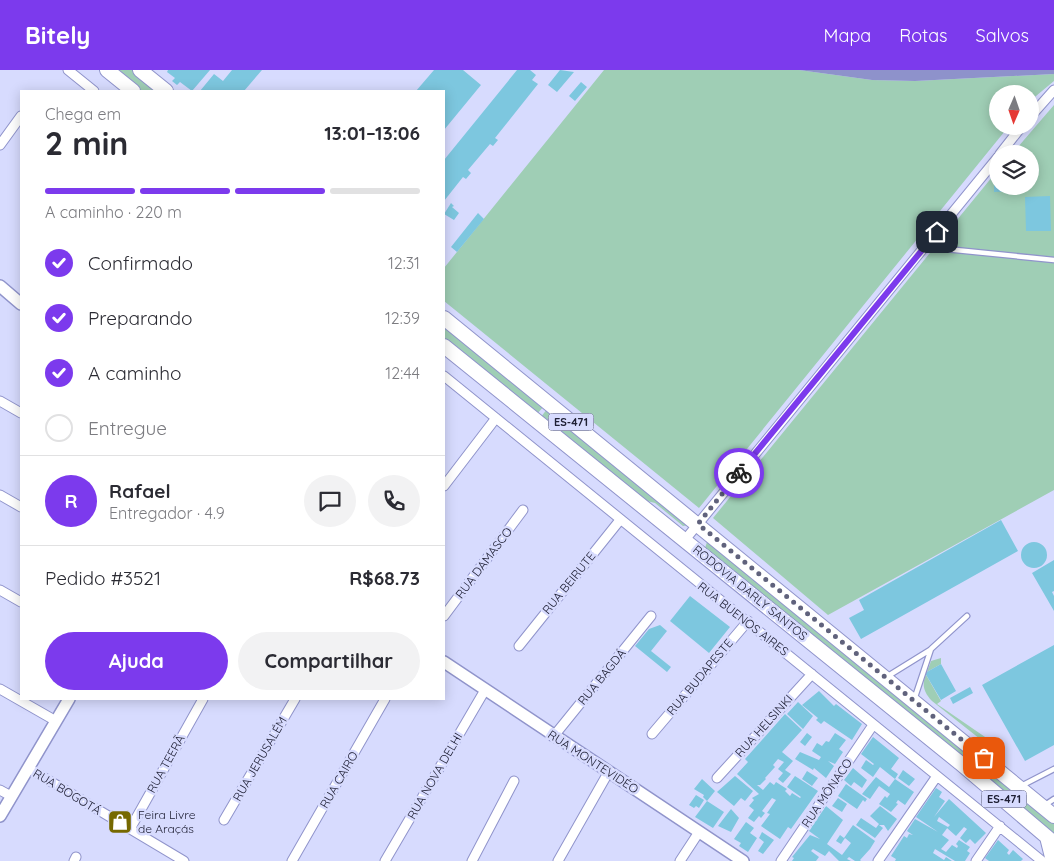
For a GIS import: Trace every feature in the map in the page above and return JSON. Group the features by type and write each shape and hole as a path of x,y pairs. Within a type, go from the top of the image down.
{"main road":[{"path":"106,70 132,90"},
{"path":"140,70 165,90"},
{"name":"RODOVIA DARLY SANTOS","path":"445,319 1020,787 1048,803 1054,816"},
{"name":"RODOVIA DARLY SANTOS","path":"445,347 960,762 1050,840"},
{"path":"1050,840 1053,861"}],"street":[{"path":"68,70 93,90"},
{"path":"1039,107 1054,90"},
{"path":"0,145 20,117"},
{"path":"1007,145 1015,135"},
{"path":"684,541 989,168"},
{"path":"0,286 20,303"},
{"name":"RUA BUENOS AIRES","path":"445,377 1042,861"},
{"path":"0,401 20,412"},
{"path":"445,485 496,418"},
{"path":"0,495 20,507"},
{"name":"RUA DAMASCO","path":"445,615 523,510"},
{"name":"RUA BEIRUTE","path":"519,646 620,520"},
{"path":"0,590 20,601"},
{"name":"RUA BAGDÁ","path":"553,737 651,616"},
{"name":"RUA BUDAPESTE","path":"652,734 748,621"},
{"name":"RUA MONTEVIDÉO","path":"445,663 553,737 743,861"},
{"name":"RUA HELSINKI","path":"717,778 812,674"},
{"path":"0,689 56,721"},
{"name":"RUA NOVA DELHI","path":"385,861 485,690"},
{"path":"0,816 68,700"},
{"name":"RUA TEERÃ","path":"130,829 202,700"},
{"name":"RUA JERUSALÉM","path":"224,820 294,700"},
{"name":"RUA CAIRO","path":"292,861 384,700"},
{"name":"RUA MÔNACO","path":"781,861 873,725"},
{"name":"RUA BOGOTÁ","path":"28,768 130,829 168,857 184,861"},
{"path":"558,861 608,773"},
{"path":"878,861 937,776"},
{"path":"472,861 514,781"},
{"path":"0,790 11,796"},
{"path":"976,861 1000,826"},
{"path":"680,861 699,832"}],"lane":[{"path":"924,246 1054,260"},
{"path":"886,678 931,649 967,616"},
{"path":"913,701 931,649"},
{"path":"1020,787 1054,769"}],"green space":[{"path":"116,70 132,70 157,90 141,90"},
{"path":"604,70 799,70 872,80 915,81 1054,74 1054,81 1039,94 1039,85 989,85 989,135 1002,135 994,145 989,145 989,151 699,508 445,302 445,267"},
{"path":"1054,105 1054,490 828,615 713,518 989,181 989,195 1039,195 1039,145 1020,145 1028,135 1039,135 1039,122"},
{"path":"445,326 544,406 537,414 445,339"},
{"path":"547,409 690,525 683,526 655,503 643,500 541,417"},
{"path":"707,542 1054,824 1054,835 704,551"},
{"path":"941,658 941,664 927,672 931,661"},
{"path":"926,675 941,701 937,704 988,739 999,754 932,701 927,695 924,686"}],"water":[{"path":"799,70 1054,70 1054,74 915,81 872,80"}],"building":[{"path":"168,70 210,70 193,90 180,82 177,85 172,81 175,78 167,72"},
{"path":"232,70 262,70 245,90 201,90 214,74 223,81"},
{"path":"434,70 463,70 481,85 445,129 445,90 417,90"},
{"path":"517,70 530,70 536,75 532,80 538,84 495,138 498,140 493,146 490,144 468,170 471,173 466,179 463,177 445,200 445,159"},
{"path":"560,70 574,72 557,92 548,85"},
{"path":"581,82 587,87 575,101 569,96"},
{"path":"1050,196 1051,231 1026,231 1025,197"},
{"path":"451,203 454,206 452,207 459,213 454,220 445,215"},
{"path":"478,213 484,219 457,252 451,247"},
{"path":"1001,520 1018,551 861,639 849,618 864,610 859,600"},
{"path":"1034,542 1043,546 1047,555 1043,564 1034,568 1025,564 1021,555 1025,546"},
{"path":"1054,560 1054,591 1052,592 1054,596 1054,611 1032,573"},
{"path":"690,596 730,627 709,653 670,621"},
{"path":"660,625 667,631 651,651 671,667 667,672 635,646 649,629"},
{"path":"1054,645 1054,745 1025,761 982,685"},
{"path":"941,664 956,691 941,700 925,673"},
{"path":"970,687 973,693 953,704 950,698"},
{"path":"819,691 834,706 836,704 862,724 852,740 824,721 821,724 816,720 818,718 802,705"},
{"path":"798,702 813,716 803,729 787,714"},
{"path":"785,714 802,730 782,752 793,761 785,770 791,774 783,783 778,779 783,773 778,769 784,762 778,759 773,765 775,767 766,779 760,785 757,785 763,790 770,782 774,785 776,782 787,789 785,791 790,796 792,793 800,798 787,787 795,776 818,791 791,829 788,827 780,839 761,826 770,814 767,813 776,800 772,798 762,811 765,813 761,818 759,816 754,822 748,818 754,810 749,806 754,800 752,798 759,794 737,774 748,762 745,759"},
{"path":"807,733 812,737 805,746 800,742"},
{"path":"835,733 846,740 839,749 843,752 835,764 828,761 834,766 826,778 814,768 813,770 795,759 800,752 819,760 821,757 812,751 817,743 822,746 826,741 829,742"},
{"path":"873,737 899,758 891,769 898,774 895,779 880,767 873,777 861,768 866,760 874,764 861,754"},
{"path":"853,768 867,780 862,788 854,782 851,786 844,780"},
{"path":"903,770 915,779 909,786 898,778"},
{"path":"807,771 818,778 812,786 802,779"},
{"path":"735,776 753,791 745,801 741,798 734,806 717,792"},
{"path":"876,777 889,787 895,779 914,792 905,805 898,800 896,803 898,804 891,812 879,804 885,796 887,798 890,794 879,786 870,799 862,794"},
{"path":"702,779 715,791 707,801 703,797 704,795 694,789"},
{"path":"846,784 867,799 865,802 863,800 857,809 838,796"},
{"path":"936,788 942,792 939,797 945,801 934,817 949,799 986,833 975,844 970,839 966,843 960,838 967,829 964,827 956,836 947,828 942,835 949,840 941,849 946,852 952,845 957,848 956,844 959,840 970,847 967,851 970,853 965,861 955,861 935,849 933,853 944,860 946,857 952,861 895,861 896,859 891,856 904,836 907,838 909,834 913,835 907,831 915,819 938,832 916,817","holes":["939,817 950,825 948,827 937,821"]},
{"path":"696,795 704,800 699,808 689,805"},
{"path":"838,798 847,804 842,812 832,806"},
{"path":"707,801 724,812 713,828 695,817"},
{"path":"826,806 843,820 827,844 842,855 851,843 845,838 841,844 836,841 840,835 844,838 853,825 875,841 861,861 855,861 849,857 847,859 851,861 839,861 829,851 825,856 813,849 811,851 819,857 816,861 792,861 794,858 792,857 810,835 820,839 809,831"},
{"path":"880,806 897,819 888,831 884,825 879,825 883,828 875,838 856,825 861,818 876,828 879,824 870,816"},
{"path":"731,809 739,818 731,832 718,826"},
{"path":"746,822 754,828 750,833 757,838 748,852 739,846 741,843 734,839"},
{"path":"762,832 774,840 763,854 758,851 764,842 759,838"},
{"path":"998,840 1009,850 1007,853 1009,855 1013,850 1023,859 1021,861 989,861 985,858"}],"way so far":[{"path":"739,473 698,524 984,758"}],"place":[{"name":"Feira Livre de Araçás","path":"120,822"}],"route":[{"path":"739,473 937,232"}]}
